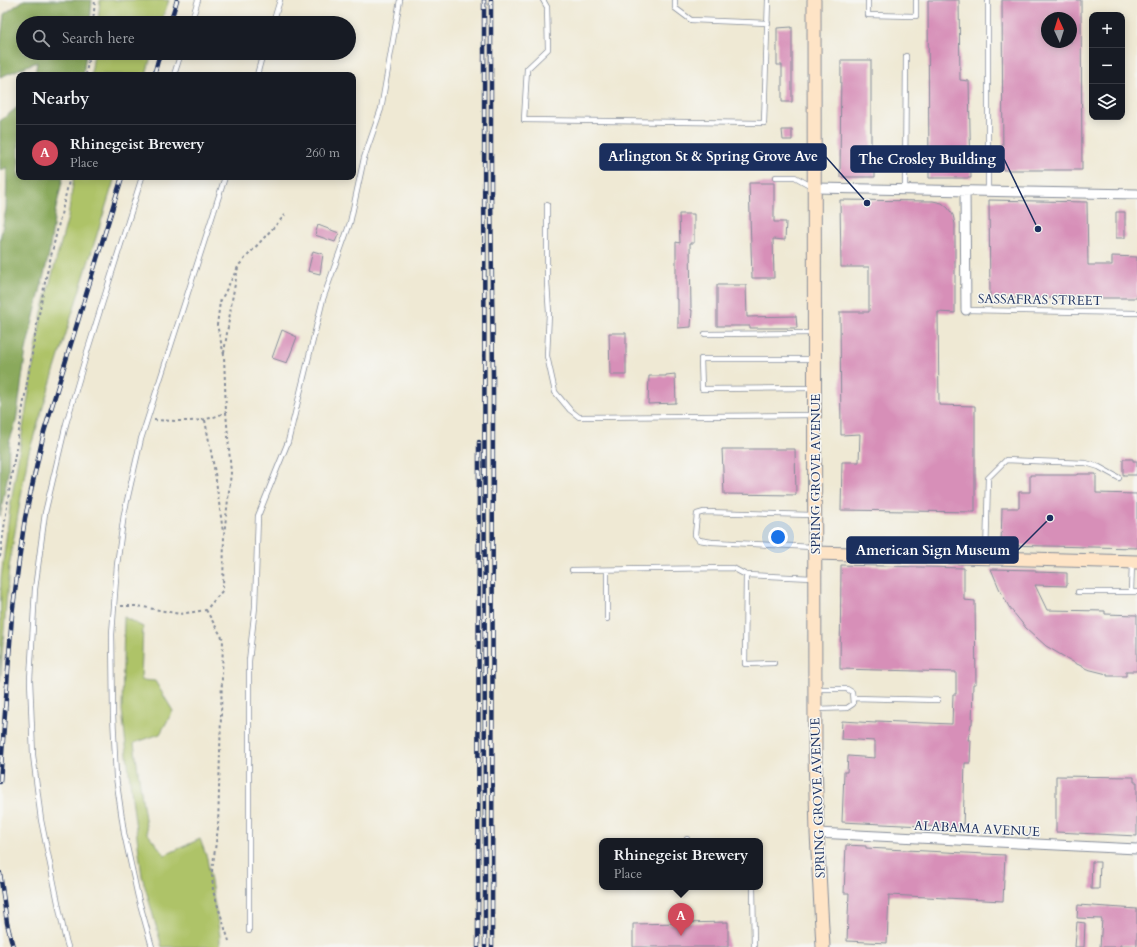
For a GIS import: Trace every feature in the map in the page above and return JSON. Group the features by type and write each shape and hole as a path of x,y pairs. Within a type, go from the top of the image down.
{"main road":[{"name":"SPRING GROVE AVENUE","path":"814,0 815,709 817,833 823,947"},
{"path":"815,550 1135,562"}],"street":[{"path":"814,188 1137,194"},
{"name":"SASSAFRAS STREET","path":"965,191 966,310"},
{"name":"ALABAMA AVENUE","path":"817,833 1137,849"}],"lane":[{"path":"193,16 198,0"},
{"path":"275,16 280,0"},
{"path":"249,931 249,661 255,607 258,516 288,442 323,300 350,224 364,158 381,109 400,0"},
{"path":"543,0 548,7 548,49 527,69 524,120 764,123 768,0"},
{"path":"675,0 675,8 691,20 768,23"},
{"path":"868,0 868,15 916,16 916,0"},
{"path":"988,0 988,192"},
{"path":"905,190 906,56"},
{"path":"175,72 179,60"},
{"path":"258,72 261,60"},
{"path":"776,177 795,177 814,188"},
{"path":"68,947 41,820 33,755 30,680 35,590 45,513 66,424 141,180"},
{"path":"152,947 138,897 124,834 116,777 113,715 112,634 117,565 124,514 141,439 223,180"},
{"path":"547,205 547,282 549,313 547,356 554,392 578,417 815,415"},
{"name":"SASSAFRAS STREET","path":"966,310 1137,313"},
{"path":"705,334 814,333"},
{"path":"814,359 701,359 702,389 814,388"},
{"path":"986,557 988,478 1006,460 1086,463 1099,467 1119,478"},
{"path":"815,515 704,512 697,514 695,535 699,540 712,542 815,550"},
{"path":"1078,592 1134,592 1135,562"},
{"path":"572,570 733,568 746,576 815,578"},
{"path":"607,570 608,619"},
{"path":"746,576 746,664 774,663"},
{"path":"815,689 847,689 852,692 853,698 853,704 847,708 815,709"},
{"path":"853,698 938,700"},
{"path":"753,890 754,947"}],"path":[{"path":"94,16 95,0"},
{"path":"86,72 88,60"},
{"path":"0,557 11,478 36,330 46,277 69,180"},
{"path":"224,355 217,325 220,302 239,265 285,215"},
{"path":"114,606 138,606 180,614 206,610 223,590 224,535 231,473 226,412 224,355 239,265"},
{"path":"147,420 196,421 216,418 226,412"},
{"path":"205,420 215,473 224,535"},
{"path":"206,610 223,639 218,828 212,870 214,892 229,941"}],"green space":[{"path":"24,0 92,0 91,16 16,16 16,60 85,60 83,72 35,72 37,62 0,77 0,48 4,14"},
{"path":"100,0 169,0 163,16 99,16"},
{"path":"93,60 150,60 147,72 91,72"},
{"path":"16,108 16,180 62,180 55,213 49,254 26,350 16,422 9,443 8,474 0,516 0,240 6,209 7,167 0,171 0,121"},
{"path":"74,180 114,180 28,455 9,567 0,682 1,578 10,508 42,312 68,217"},
{"path":"124,617 143,627 141,680 155,681 173,711 160,734 134,743 147,833 165,855 200,839 207,858 220,936 220,947 162,947 142,876 131,790 122,710"}],"building":[{"path":"928,0 959,0 960,80 969,81 971,178 929,178"},
{"path":"1002,0 1081,0 1082,170 1003,170"},
{"path":"792,27 792,102 782,102 782,65 777,65 777,28"},
{"path":"841,60 871,60 871,154 875,154 875,177 840,177"},
{"path":"782,130 792,130 792,140 783,140"},
{"path":"749,183 774,183 774,222 786,222 785,240 773,239 774,278 752,278"},
{"path":"840,200 933,201 942,203 953,215 955,224 955,313 938,312 939,405 975,406 975,512 841,510 842,462 859,462 860,434 841,435 840,312 869,312 869,267 841,267"},
{"path":"989,200 1087,202 1088,265 1112,265 1112,256 1137,257 1137,298 990,298"},
{"path":"1116,212 1125,212 1125,238 1116,238"},
{"path":"679,214 694,214 694,243 690,243 692,310 691,327 678,328 678,299 676,299 676,242 680,243"},
{"path":"318,225 339,233 335,242 315,235"},
{"path":"313,251 323,254 320,274 308,271"},
{"path":"717,285 746,285 747,317 796,316 797,328 717,326"},
{"path":"282,330 297,337 287,363 272,358"},
{"path":"609,333 626,333 626,375 610,375"},
{"path":"675,374 676,403 648,404 649,376 666,376"},
{"path":"722,449 795,449 796,495 724,494"},
{"path":"1123,459 1133,459 1133,461 1137,461 1137,475 1123,475"},
{"path":"1096,474 1096,493 1137,494 1137,548 1001,545 1002,508 1019,508 1019,492 1030,492 1030,475"},
{"path":"841,565 964,568 964,600 975,601 976,684 973,684 972,724 968,740 971,740 970,763 965,763 963,828 842,822 844,772 847,772 848,756 875,758 875,741 841,739 842,721 952,724 953,694 956,694 956,672 840,669"},
{"path":"991,569 1036,570 1036,572 1067,573 1067,586 1035,585 1047,610 1105,611 1105,614 1137,615 1137,671 1126,671 1126,676 1107,676 1107,674 1087,669 1046,646 1026,628 1009,607"},
{"path":"1056,776 1134,777 1134,782 1137,782 1137,836 1056,832"},
{"path":"846,845 866,846 866,848 1005,855 1003,901 889,895 887,943 847,941 849,893 844,893"},
{"path":"1092,862 1100,862 1099,889 1091,889"},
{"path":"1078,905 1137,909 1137,946 1120,945 1120,947 1100,947 1102,919 1077,918"},
{"path":"728,922 728,947 633,947 633,924"},
{"path":"1077,922 1085,923 1084,947 1075,947"}],"railway":[{"path":"172,16 177,0"},
{"path":"484,0 485,947"},
{"path":"491,0 493,377 492,947"},
{"path":"155,72 158,60"},
{"path":"0,782 12,615 25,518 44,432 121,180"},
{"path":"478,947 479,442"},
{"path":"0,873 7,923 13,947"}],"place":[{"name":"Arlington St & Spring Grove Ave","path":"867,203"},
{"name":"The Crosley Building","path":"1038,229"},
{"name":"American Sign Museum","path":"1050,518"},
{"name":"Rhinegeist Brewery","path":"681,936"}]}
